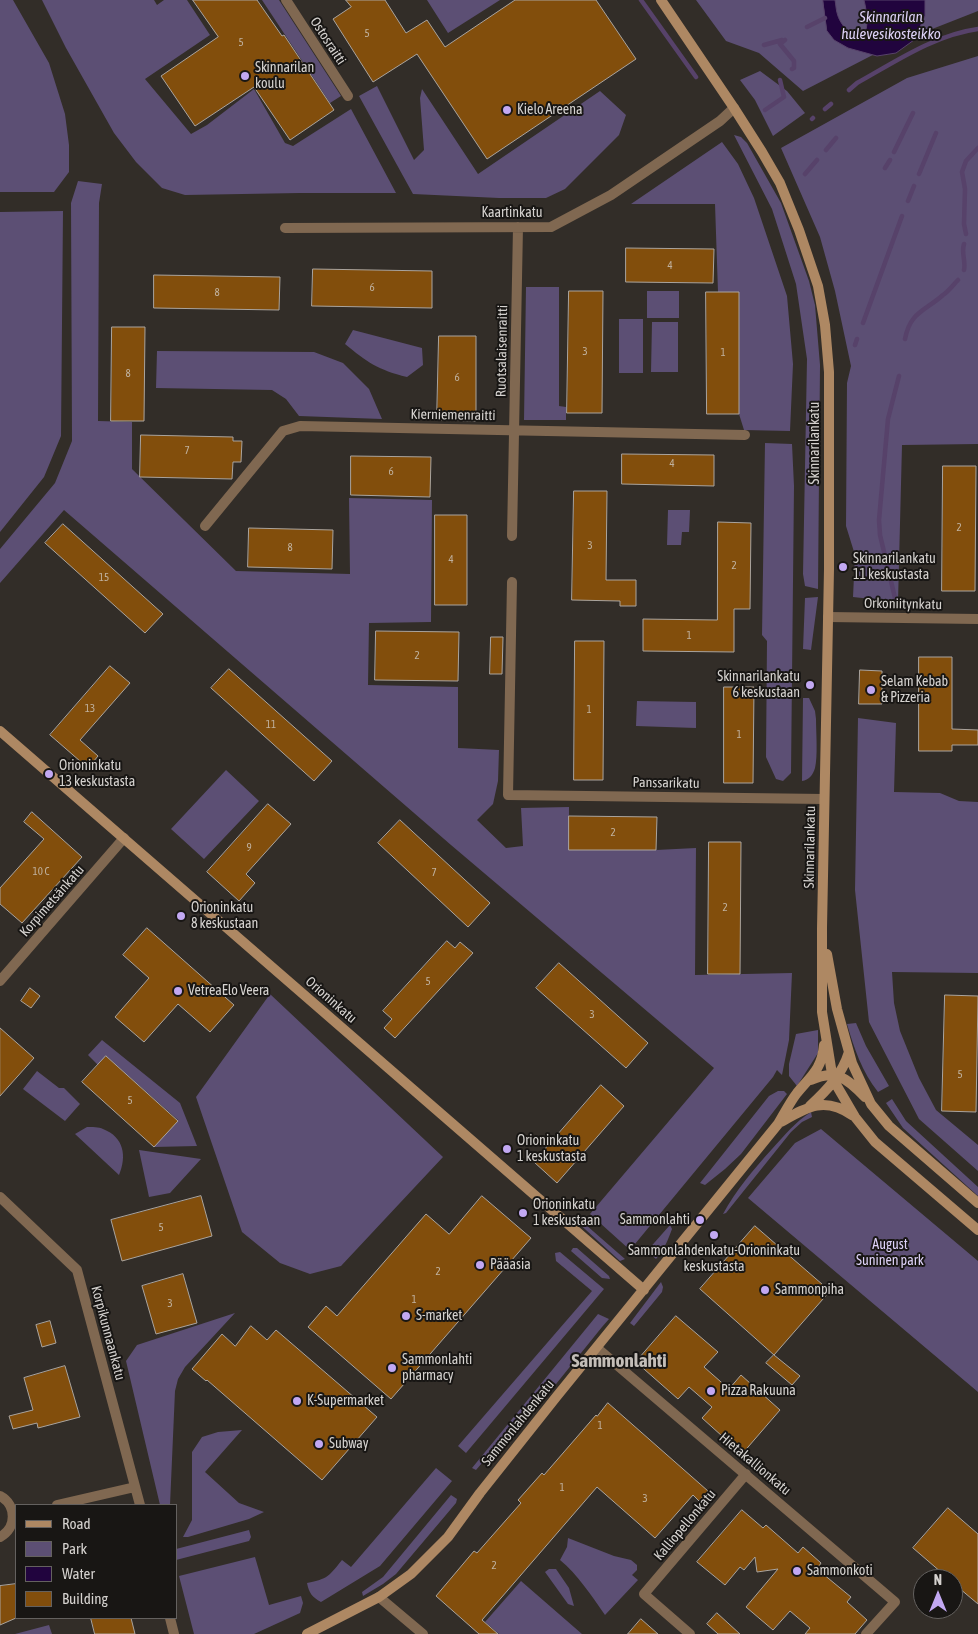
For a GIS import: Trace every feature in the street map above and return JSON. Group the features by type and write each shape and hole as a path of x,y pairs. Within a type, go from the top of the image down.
{"main road":[{"name":"Skinnarilankatu","path":"661,0 734,108 780,183 799,230 818,286 825,326 829,372 828,617 822,1012 825,1037 835,1077 855,1117 875,1142 978,1230"},
{"name":"Orioninkatu","path":"0,731 644,1290"},
{"name":"Skinnarilankatu","path":"822,928 837,1009 852,1063 870,1104 888,1126 978,1203"},
{"name":"Sammonlahdenkatu","path":"308,1634 379,1597 410,1574 448,1537 484,1488 778,1124 797,1093 810,1080 817,1069 823,1055 825,1037"},
{"name":"Sammonlahdenkatu","path":"778,1124 810,1106 835,1077 849,1052"},
{"path":"810,1080 822,1075 835,1077 856,1088 870,1104"},
{"name":"Sammonlahdenkatu","path":"810,1106 831,1105 843,1109 855,1117"}],"street":[{"name":"Ostosraitti","path":"286,0 348,96"},
{"name":"Kaartinkatu","path":"285,228 551,226 611,194 720,121 734,108"},
{"name":"Ruotsalaisenraitti","path":"512,536 518,227"},
{"name":"Kierniemenraitti","path":"205,526 284,431 300,426 745,434"},
{"name":"Panssarikatu","path":"512,582 508,795 824,799"},
{"name":"Orkoniitynkatu","path":"828,617 978,619"},
{"name":"Korpimetsänkatu","path":"0,981 124,838"},
{"name":"Korpikunnaankatu","path":"0,1197 77,1270 140,1504"},
{"name":"Hietakallionkatu","path":"596,1348 895,1602 866,1634"},
{"name":"Kalliopellonkatu","path":"690,1634 644,1594 746,1474"},
{"path":"61,1504 135,1487"},
{"path":"0,1496 8,1502 15,1515 10,1529 0,1537"},
{"path":"379,1597 423,1634"},
{"path":"170,1619 174,1634"}],"green space":[{"path":"0,0 13,0 49,63 65,114 69,145 69,172 54,192 0,192"},
{"path":"42,0 154,0 157,5 164,0 187,0 210,35 145,79 191,134 207,125 254,89 285,143 293,146 351,109 396,193 185,195 162,188 136,162 114,133 66,48"},
{"path":"262,0 279,0 341,96 330,103"},
{"path":"427,0 500,0 448,33"},
{"path":"696,0 978,0 978,11 894,44 803,91 759,53 726,41"},
{"path":"978,56 978,444 902,445 898,602 853,597 855,555 846,526 847,383 851,366 835,291 820,237 781,148 907,78"},
{"path":"760,71 787,91 805,113 773,136 755,100 740,80"},
{"path":"377,86 414,160 424,150 420,98 422,89 478,174 600,91 626,115 619,135 565,189 546,198 413,194 359,96"},
{"path":"734,135 741,137 747,143 781,203 809,281 815,305 820,365 818,589 805,586 803,574 807,359 796,284 772,209"},
{"path":"722,142 738,164 754,198 787,296 793,364 790,431 744,430 739,414 739,292 718,292 715,204 631,204"},
{"path":"78,181 102,184 99,203 98,421 132,422 132,469 236,571 350,574 349,498 432,500 431,622 369,623 368,685 458,687 458,748 499,750 498,781 493,804 477,820 506,848 523,846 521,808 569,807 569,850 696,848 695,975 792,973 789,1040 782,1075 777,1070 630,1250 590,1214 714,1068 451,845 64,510 0,583 0,549 55,483 72,441 71,203"},
{"path":"63,211 61,436 44,477 0,532 0,212"},
{"path":"526,287 559,287 559,406 566,407 566,420 524,420"},
{"path":"647,291 679,291 679,318 647,318"},
{"path":"619,319 643,319 643,373 619,373"},
{"path":"652,322 678,322 678,372 651,372"},
{"path":"353,330 422,348 423,365 407,377 380,368 367,361 345,344"},
{"path":"157,351 314,352 343,363 369,389 382,419 299,416 286,399 272,390 156,388"},
{"path":"765,443 792,444 794,486 791,773 783,781 776,779 766,757 767,641 762,635"},
{"path":"668,510 690,510 689,532 682,532 681,545 667,545"},
{"path":"818,597 811,650 803,649 805,598"},
{"path":"803,698 809,698 815,711 817,751 813,773 809,778 802,781"},
{"path":"637,701 696,702 696,728 636,726"},
{"path":"858,718 896,723 894,792 940,793 959,801 978,802 978,973 892,972 894,1003 900,1031 919,1078 936,1110 978,1145 978,1171 919,1119 869,1022 855,890"},
{"path":"226,770 259,801 204,859 171,829"},
{"path":"270,994 443,1157 341,1266 310,1274 280,1263 242,1232 196,1097"},
{"path":"856,1023 866,1046 889,1086 878,1092 863,1068 847,1024"},
{"path":"818,1030 818,1053 797,1086 789,1076 789,1064 796,1034"},
{"path":"102,1040 180,1103 197,1146 154,1147 178,1120 106,1056 98,1065 88,1055"},
{"path":"37,1071 59,1088 64,1088 80,1104 65,1121 23,1089"},
{"path":"778,1091 784,1091 787,1094 741,1154 705,1185 700,1183 769,1096"},
{"path":"892,1099 906,1121 978,1187 978,1196 903,1128 886,1103"},
{"path":"811,1112 812,1117 802,1122 791,1132 726,1213 723,1214 739,1188 758,1165 790,1129"},
{"path":"87,1127 97,1127 110,1132 119,1142 122,1148 123,1161 119,1175 75,1134"},
{"name":"August Suninen park","path":"821,1129 978,1261 978,1392 748,1198 795,1143"},
{"path":"139,1150 201,1159 170,1193 149,1197"},
{"path":"578,1218 625,1259 620,1261 575,1220"},
{"path":"670,1225 672,1229 669,1237 656,1259 647,1251"},
{"path":"573,1248 577,1248 609,1276 610,1279 602,1278 571,1251"},
{"path":"560,1252 604,1289 466,1453 458,1446 592,1291 556,1261 555,1253"},
{"path":"661,1282 662,1292 634,1326 630,1323"},
{"path":"235,1313 185,1367 178,1379 175,1391 170,1504 160,1504 126,1361 137,1345"},
{"path":"598,1314 609,1319 552,1389 506,1435 476,1470 472,1468"},
{"path":"242,1430 205,1472 239,1503 264,1512 249,1519 183,1537 192,1520 192,1452 202,1437 218,1432"},
{"path":"436,1468 452,1481 380,1566 321,1602 313,1596 307,1583 328,1576 342,1560 351,1567"},
{"path":"451,1495 457,1499 456,1503 396,1574 363,1596 362,1592 383,1577"},
{"path":"249,1530 251,1537 249,1541 178,1559 178,1548"},
{"path":"568,1538 614,1556 631,1560 637,1565 637,1570 632,1575 638,1580 605,1615 578,1579 560,1560 567,1547"},
{"path":"255,1557 269,1605 301,1596 303,1603 300,1613 254,1634 194,1634 179,1576"},
{"path":"549,1569 556,1569 569,1588 574,1606 568,1604 545,1572"},
{"path":"521,1581 582,1634 499,1634 485,1622"},
{"path":"49,1625 52,1634 15,1634"}],"water":[{"name":"Skinnarilan hulevesikosteikko","path":"823,0 835,0 839,19 844,27 859,37 863,35 866,28 867,18 864,0 925,0 925,16 914,40 896,53 877,56 848,48 834,40 827,31"}],"building":[{"path":"193,0 257,0 282,36 284,35 334,110 290,140 254,87 195,126 161,76 218,37"},
{"name":"Kielo Areena","path":"346,0 385,0 406,33 427,20 445,47 515,0 596,0 636,59 487,159 417,54 373,82 333,19 351,7"},
{"path":"626,248 714,249 713,283 626,282"},
{"path":"313,269 432,271 432,308 312,306"},
{"path":"154,275 280,277 279,310 154,308"},
{"path":"569,291 603,291 602,413 567,413"},
{"path":"706,292 739,292 739,414 707,414"},
{"path":"112,327 145,327 144,421 111,421"},
{"path":"439,336 476,336 476,421 437,420"},
{"path":"141,435 233,437 233,441 242,441 241,462 233,462 232,479 140,477"},
{"path":"622,454 714,455 714,486 622,484"},
{"path":"351,456 431,457 430,497 351,495"},
{"path":"943,466 976,466 975,591 942,591"},
{"path":"574,491 607,491 606,580 636,580 636,606 620,606 620,601 572,600"},
{"path":"435,515 467,515 467,605 435,605"},
{"path":"718,522 751,523 750,609 734,609 734,652 643,651 643,619 717,620"},
{"path":"63,524 163,614 145,633 45,543"},
{"path":"249,528 333,530 332,569 248,567"},
{"path":"376,631 459,632 458,681 375,680"},
{"path":"491,637 503,637 502,674 490,674"},
{"path":"575,641 604,641 603,780 574,780"},
{"path":"919,657 952,657 952,729 978,730 978,745 952,745 952,751 919,751"},
{"path":"110,666 130,683 80,740 98,756 88,768 50,735"},
{"path":"229,669 332,761 314,781 211,688"},
{"path":"860,670 882,671 882,704 859,704"},
{"path":"724,687 754,687 753,783 724,783"},
{"path":"268,804 291,824 246,874 255,883 239,901 207,872"},
{"path":"32,812 82,857 22,923 0,904 0,888 44,839 24,822"},
{"path":"569,816 657,817 656,850 569,850"},
{"path":"400,820 490,903 468,927 378,843"},
{"path":"709,842 741,842 740,974 708,974"},
{"name":"VetreaElo Veera","path":"147,928 234,1005 210,1032 178,1004 144,1042 115,1017 149,978 123,955"},
{"path":"447,941 455,948 460,942 473,953 395,1038 384,1028 392,1019 383,1011"},
{"path":"559,963 648,1043 626,1068 536,988"},
{"path":"30,988 40,996 31,1008 21,1001"},
{"path":"945,995 978,996 976,1112 942,1111"},
{"path":"0,1028 34,1058 0,1096"},
{"path":"106,1056 178,1121 154,1147 82,1082"},
{"path":"601,1085 624,1106 557,1183 534,1162"},
{"path":"201,1196 212,1236 122,1261 111,1220"},
{"path":"482,1196 531,1238 391,1399 308,1327 326,1306 337,1316 426,1214 449,1234"},
{"name":"Sammonpiha","path":"755,1226 830,1291 774,1355 700,1289"},
{"path":"183,1274 197,1323 156,1334 142,1286"},
{"path":"676,1316 718,1352 704,1367 729,1389 741,1375 780,1410 742,1454 702,1418 712,1407 689,1387 678,1399 636,1362"},
{"path":"50,1321 56,1343 42,1347 36,1325"},
{"path":"251,1326 267,1340 276,1330 377,1417 322,1480 192,1369 222,1334 235,1346"},
{"path":"774,1355 800,1376 792,1385 766,1363"},
{"path":"65,1366 80,1417 38,1428 37,1423 13,1429 9,1416 33,1410 24,1378"},
{"path":"608,1403 708,1491 699,1501 693,1495 655,1538 597,1487 482,1620 498,1634 479,1634 436,1596 474,1551 477,1553 521,1503 518,1500 542,1473 544,1475"},
{"path":"948,1508 978,1534 978,1604 963,1591 963,1569 937,1569 913,1548"},
{"name":"Sammonkoti","path":"742,1510 763,1528 766,1525 798,1553 803,1547 821,1563 817,1569 851,1597 847,1602 867,1620 855,1634 805,1634 810,1628 790,1611 773,1630 746,1607 778,1569 757,1572 755,1557 744,1570 740,1567 725,1585 697,1562"},
{"path":"15,1584 15,1618 0,1625 0,1586"},
{"path":"717,1613 740,1634 718,1634 707,1624"},
{"path":"91,1619 131,1619 135,1634 95,1634"},
{"path":"641,1619 658,1634 628,1634"}],"waterway":[{"path":"641,0 696,77"},
{"path":"807,27 825,18"},
{"path":"849,90 857,83 915,50 946,37 978,29"},
{"path":"764,45 782,40"},
{"path":"785,40 780,44 794,61 794,68 792,69"},
{"path":"765,110 784,97 780,80"},
{"path":"825,109 831,104"},
{"path":"894,152 913,113"},
{"path":"919,174 936,133"},
{"path":"826,150 836,138"},
{"path":"966,234 964,224 965,189 962,172 966,161 978,148"},
{"path":"805,174 817,160"},
{"path":"885,168 890,160"},
{"path":"908,201 914,186"},
{"path":"863,323 902,216"},
{"path":"964,244 964,270"},
{"path":"905,339 907,330 914,317 945,293 958,280"},
{"path":"855,345 857,339"},
{"path":"895,598 880,535 879,520 888,419 899,376"}],"place":[{"name":"Skinnarilan koulu","path":"245,76"},
{"name":"Kielo Areena","path":"507,110"},
{"name":"Skinnarilankatu 11 keskustasta","path":"843,567"},
{"name":"Skinnarilankatu 6 keskustaan","path":"810,685"},
{"name":"Selam Kebab & Pizzeria","path":"871,690"},
{"name":"Orioninkatu 13 keskustasta","path":"49,774"},
{"name":"Orioninkatu 8 keskustaan","path":"181,916"},
{"name":"VetreaElo Veera","path":"178,991"},
{"name":"Orioninkatu 1 keskustasta","path":"507,1149"},
{"name":"Orioninkatu 1 keskustaan","path":"523,1213"},
{"name":"Sammonlahti","path":"700,1220"},
{"name":"Sammonlahdenkatu-Orioninkatu keskustasta","path":"714,1235"},
{"name":"Pääasia","path":"480,1265"},
{"name":"Sammonpiha","path":"765,1290"},
{"name":"S-market","path":"406,1316"},
{"name":"Sammonlahti pharmacy","path":"392,1368"},
{"name":"Pizza Rakuuna","path":"711,1391"},
{"name":"K-Supermarket","path":"297,1401"},
{"name":"Subway","path":"319,1444"},
{"name":"Sammonkoti","path":"797,1571"}],"district":[{"name":"Sammonlahti","path":"619,1361"}]}
